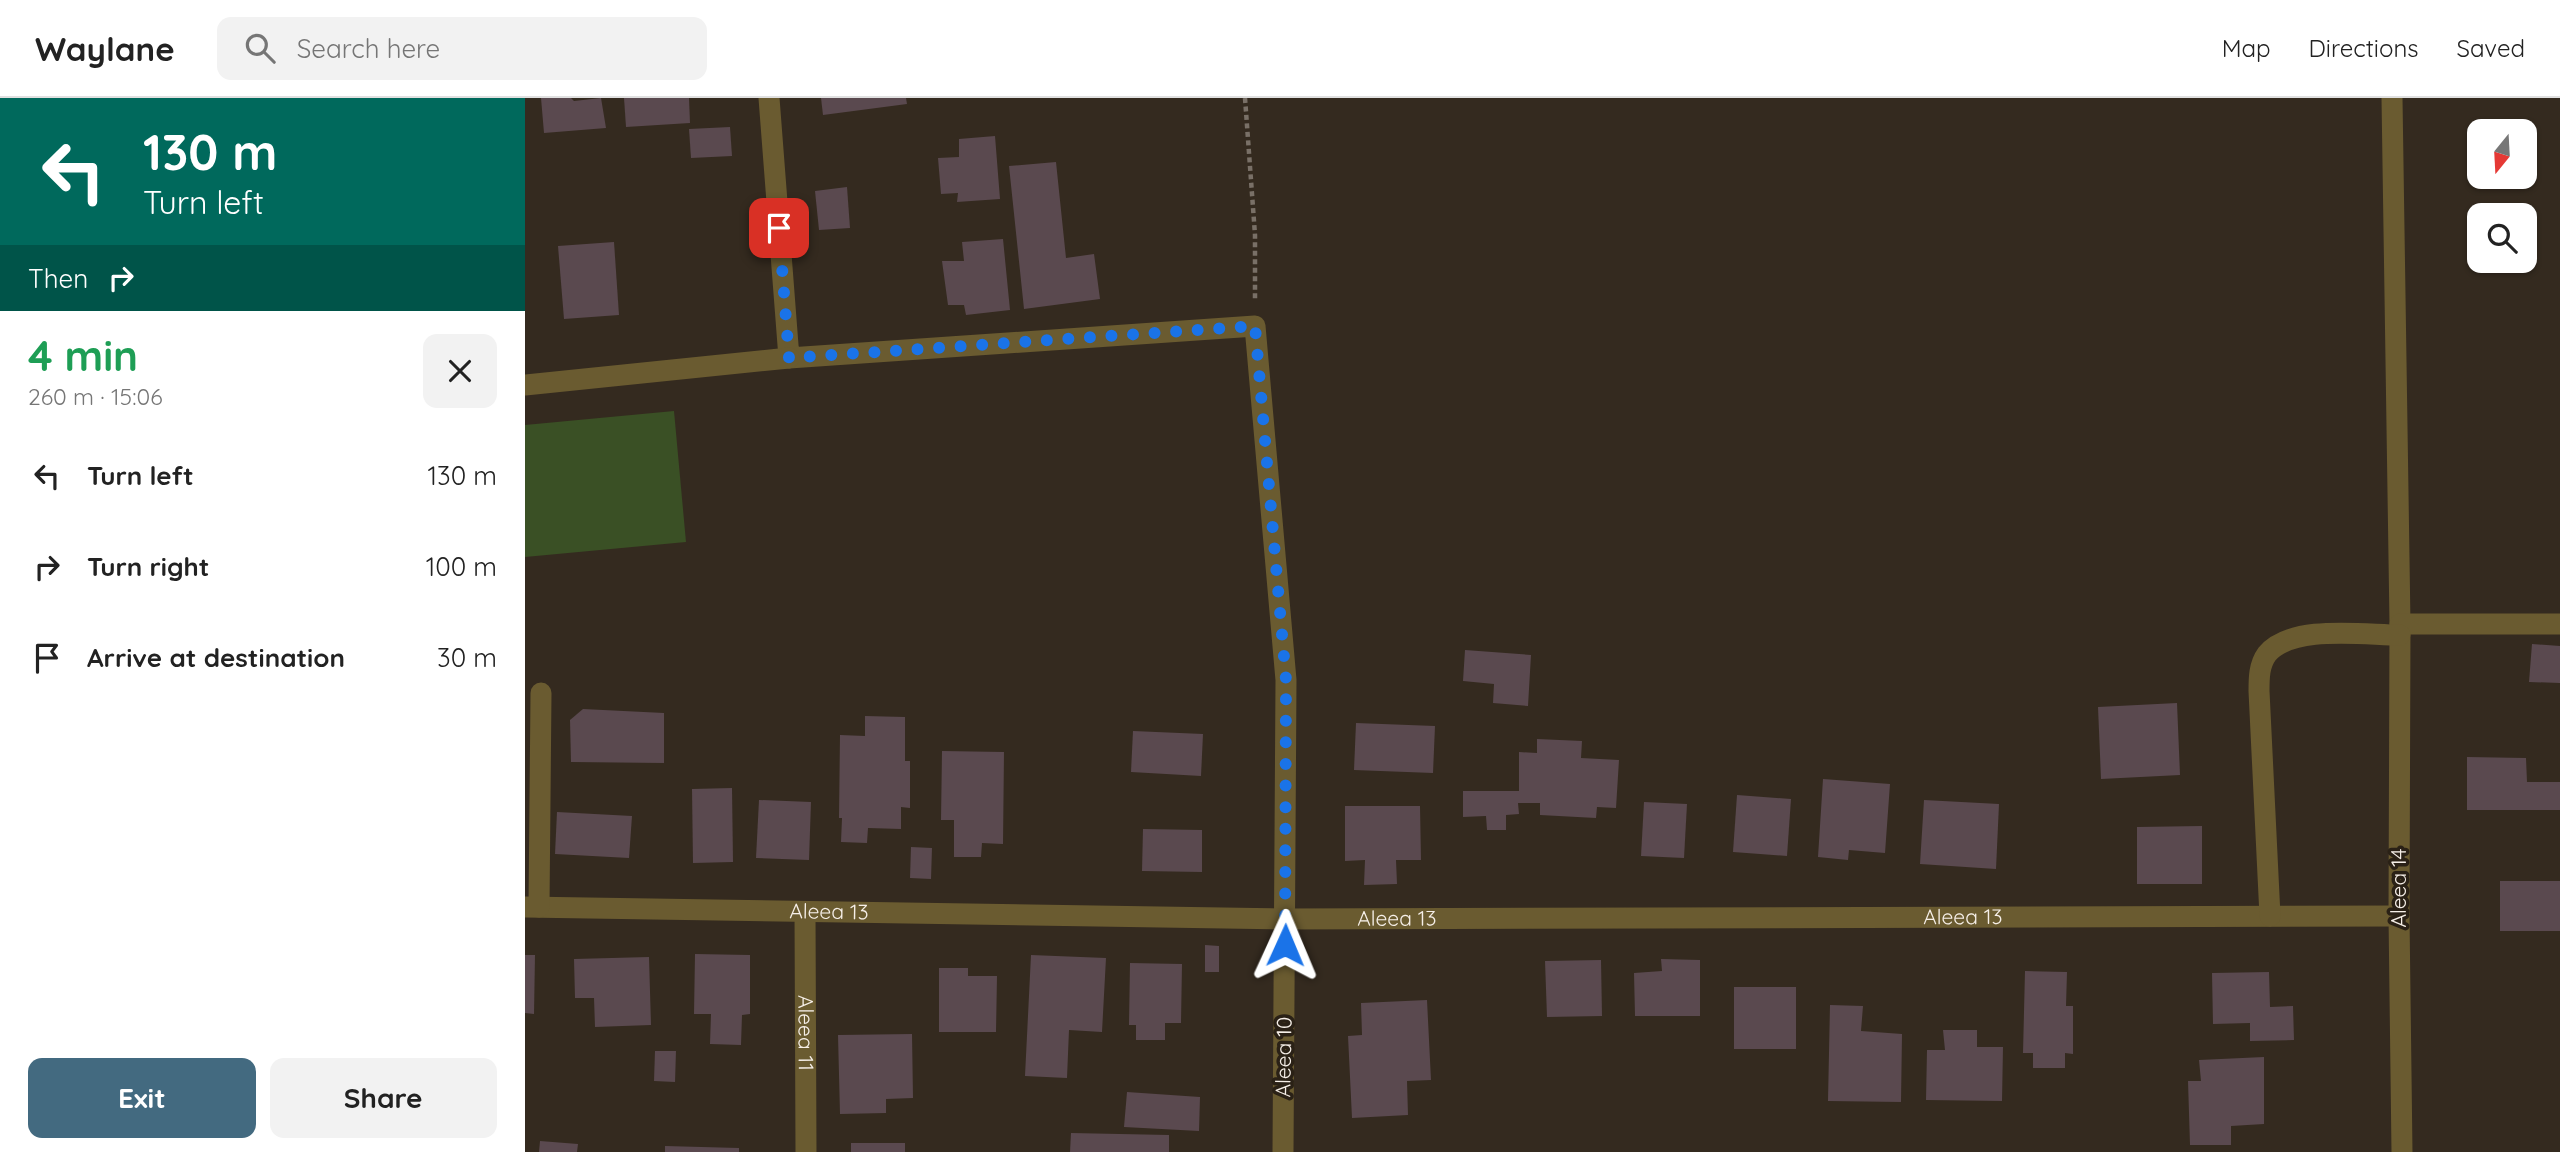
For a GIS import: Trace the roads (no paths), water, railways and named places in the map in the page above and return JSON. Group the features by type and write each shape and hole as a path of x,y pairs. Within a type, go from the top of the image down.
{"street":[{"path":"525,385 789,358 769,98"},
{"name":"Aleea 14","path":"2392,98 2400,630 2402,1152"},
{"name":"Aleea 10","path":"789,358 1255,326 1286,680 1283,1152"},
{"path":"2270,916 2259,691 2260,671 2266,656 2277,645 2298,636 2560,624"},
{"path":"532,907 541,693"},
{"name":"Aleea 13","path":"532,907 1285,919 2399,916"},
{"name":"Aleea 11","path":"805,912 806,1152"}]}
